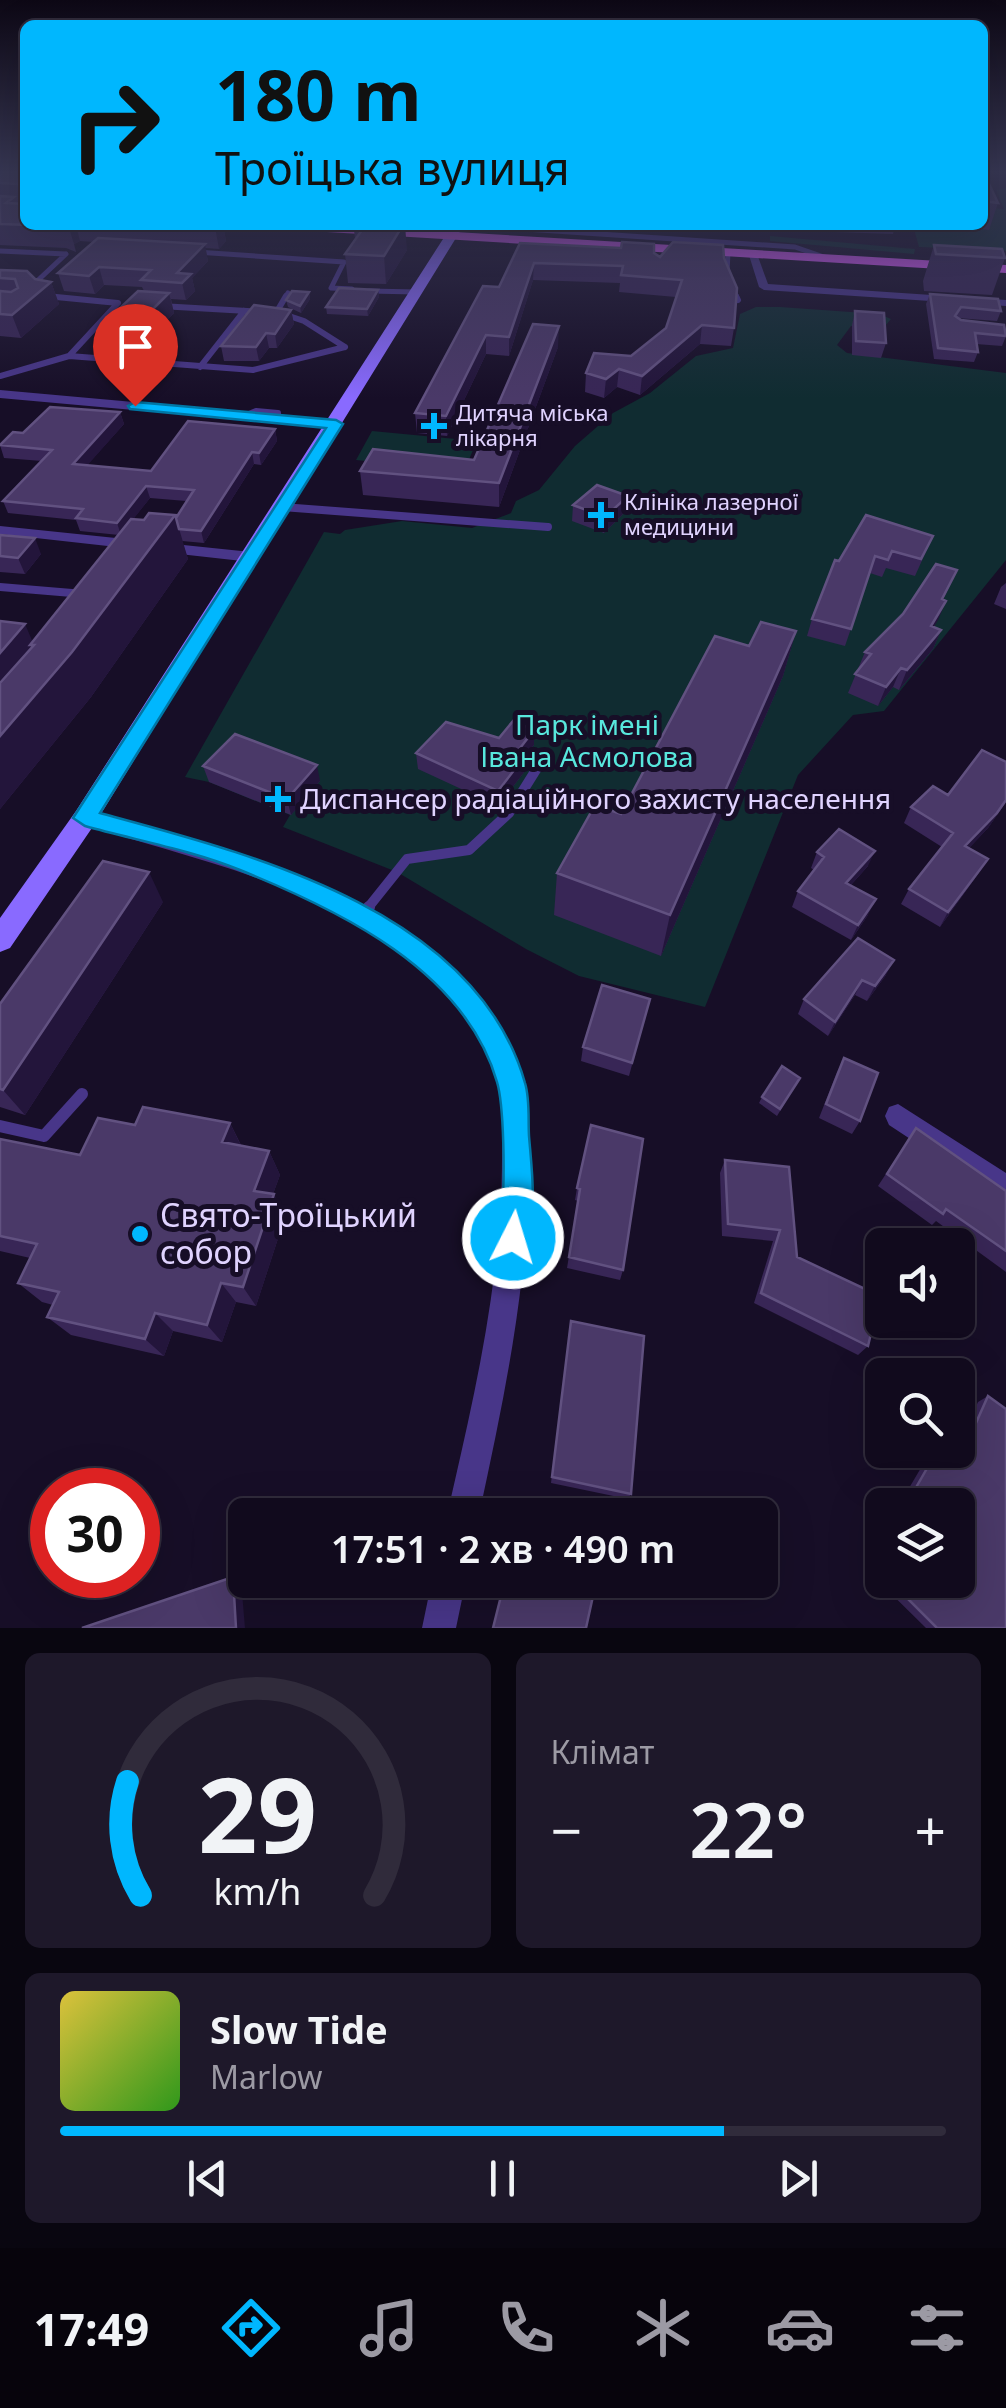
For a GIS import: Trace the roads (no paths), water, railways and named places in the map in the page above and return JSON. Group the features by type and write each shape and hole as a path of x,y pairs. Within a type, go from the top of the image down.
{"main road":[{"path":"0,940 85,818 444,247"},
{"path":"686,247 1006,269"}],"street":[{"path":"752,254 764,287 1006,303"},
{"path":"0,394 58,404 336,424"},
{"path":"0,530 131,552 250,557"},
{"path":"85,818 244,861 362,916 440,970 484,1020 512,1084 518,1202 492,1385 467,1498"},
{"path":"898,1116 1006,1189"},
{"path":"438,1628 445,1598"}],"lane":[{"path":"794,247 830,259"},
{"path":"0,252 66,254 34,284 46,296 136,304"},
{"path":"190,252 344,262 331,288 416,292"},
{"path":"728,252 727,273 738,300"},
{"path":"276,313 288,293"},
{"path":"69,356 118,303"},
{"path":"0,376 69,356 200,367 274,368 345,347 290,314 154,305"},
{"path":"200,367 244,311"},
{"path":"282,507 548,527"},
{"path":"0,587 97,596"},
{"path":"362,916 407,859 469,850 509,813 544,757"},
{"path":"0,1126 44,1136 82,1094"}],"place":[{"name":"Дитяча міська лікарня","path":"434,426"},
{"name":"Клініка лазерної медицини","path":"601,515"},
{"name":"Диспансер радіаційного захисту населення","path":"278,799"},
{"name":"Свято-Троїцький собор","path":"140,1234"}],"park label":[{"name":"Парк імені Івана Асмолова","path":"587,741"}]}
